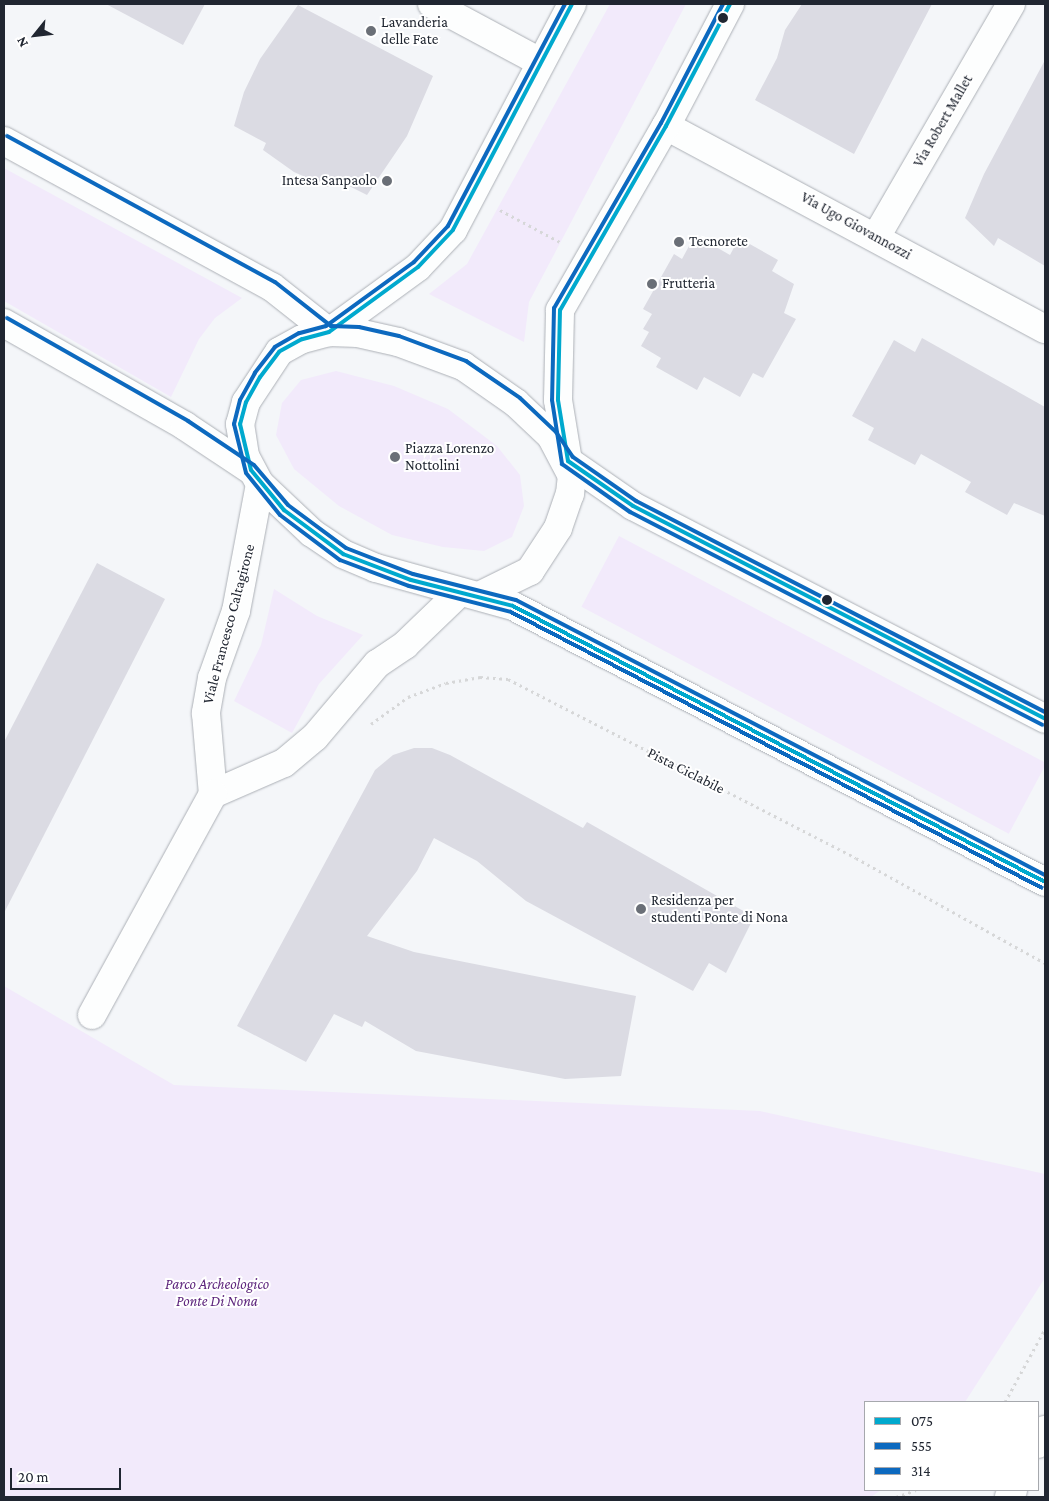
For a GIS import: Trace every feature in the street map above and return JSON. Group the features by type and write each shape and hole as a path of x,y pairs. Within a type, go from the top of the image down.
{"street":[{"path":"432,4 540,62"},
{"path":"329,332 418,267 454,230 540,62 572,4"},
{"path":"92,1015 213,794 284,763 315,737 378,664 469,594 530,571 546,548 558,528 570,494 572,476 558,400 560,310 666,126 730,4"},
{"name":"Via Robert Mallet","path":"876,237 1011,4"},
{"name":"Via Ugo Giovannozzi","path":"666,126 1045,329"},
{"path":"4,142 272,287 329,332"},
{"path":"4,323 186,426 256,477 284,510 343,554 513,606 1045,882"},
{"path":"256,477 240,424 251,394 279,352 302,338 329,332 358,333 398,342 463,366 516,403 551,436 568,461 633,506 1045,719"},
{"name":"Viale Francesco Caltagirone","path":"213,794 206,713 212,678 238,602 256,477"},
{"path":"1039,1442 1045,1430"}],"path":[{"path":"492,206 565,245"},
{"name":"Pista Ciclabile","path":"368,725 408,697 446,683 480,677 508,679 856,858 1045,963"},
{"path":"1006,1401 1045,1329"},
{"path":"896,1497 913,1491"}],"green space":[{"path":"610,4 686,4 529,302 524,342 429,294 467,264"},
{"path":"4,168 242,298 215,318 199,339 171,397 4,301"},
{"path":"336,371 394,386 448,409 497,446 520,475 524,506 512,537 484,551 443,547 392,535 339,506 294,469 276,435 282,403 301,380"},
{"path":"619,536 1045,763 1009,834 581,607"},
{"path":"274,589 317,616 363,635 319,684 292,733 234,701 261,645"},
{"name":"Parco Archeologico Ponte Di Nona","path":"4,986 174,1085 760,1111 1045,1174 1045,1278 966,1401 864,1401 864,1491 880,1491 871,1497 4,1497"}],"building":[{"path":"106,4 205,4 183,45"},
{"path":"802,4 932,4 854,154 755,100 777,58 785,30"},
{"path":"298,5 433,76 407,136 367,195 333,178 328,187 294,172 263,150 266,143 234,126 244,92 260,59"},
{"path":"1045,60 1045,266 998,238 994,246 965,218 984,174"},
{"path":"695,235 730,255 739,238 778,260 772,271 794,284 784,313 796,319 763,378 753,373 740,397 704,377 697,390 656,367 661,358 641,346 649,332 643,329 652,314 643,309 674,254 682,259"},
{"path":"922,338 1045,407 1045,516 1014,503 1007,515 965,492 971,482 921,454 915,465 868,440 874,428 852,416 894,340 915,352"},
{"path":"97,563 165,599 4,913 4,742"},
{"name":"Residenza per studenti Ponte di Nona","path":"414,748 432,748 450,755 583,828 587,822 754,917 726,973 709,963 693,991 526,901 477,861 434,838 417,871 367,936 414,952 636,996 621,1076 565,1079 416,1051 365,1021 362,1027 334,1014 306,1062 237,1026 375,770 393,755"}],"transit line":[{"name":"555","path":"565,4 448,226 414,262 326,326 299,333 275,347 255,373 240,400 234,424 246,473 280,515 340,560 409,586 511,612 1042,888"},
{"name":"075","path":"572,4 453,230 418,267 329,332 302,339 279,352 260,377 246,402 240,424 251,470 284,510 343,554 411,580 513,606 1045,882"},
{"name":"555","path":"723,4 661,123 554,308 552,400 562,464 630,512 1042,725"},
{"name":"075","path":"730,4 666,126 560,310 558,400 568,461 633,506 1045,719"},
{"name":"314","path":"7,136 275,282 331,326 359,327 399,336 466,361 520,398 556,432 573,457 636,501 1045,712"},
{"name":"314","path":"7,318 188,421 254,465 288,505 346,548 413,574 516,600 1045,875"}],"place":[{"name":"Lavanderia delle Fate","path":"371,31"},
{"name":"Intesa Sanpaolo","path":"387,181"},
{"name":"Tecnorete","path":"679,242"},
{"name":"Frutteria","path":"652,284"},
{"name":"Piazza Lorenzo Nottolini","path":"395,457"},
{"name":"Residenza per studenti Ponte di Nona","path":"641,909"}]}
